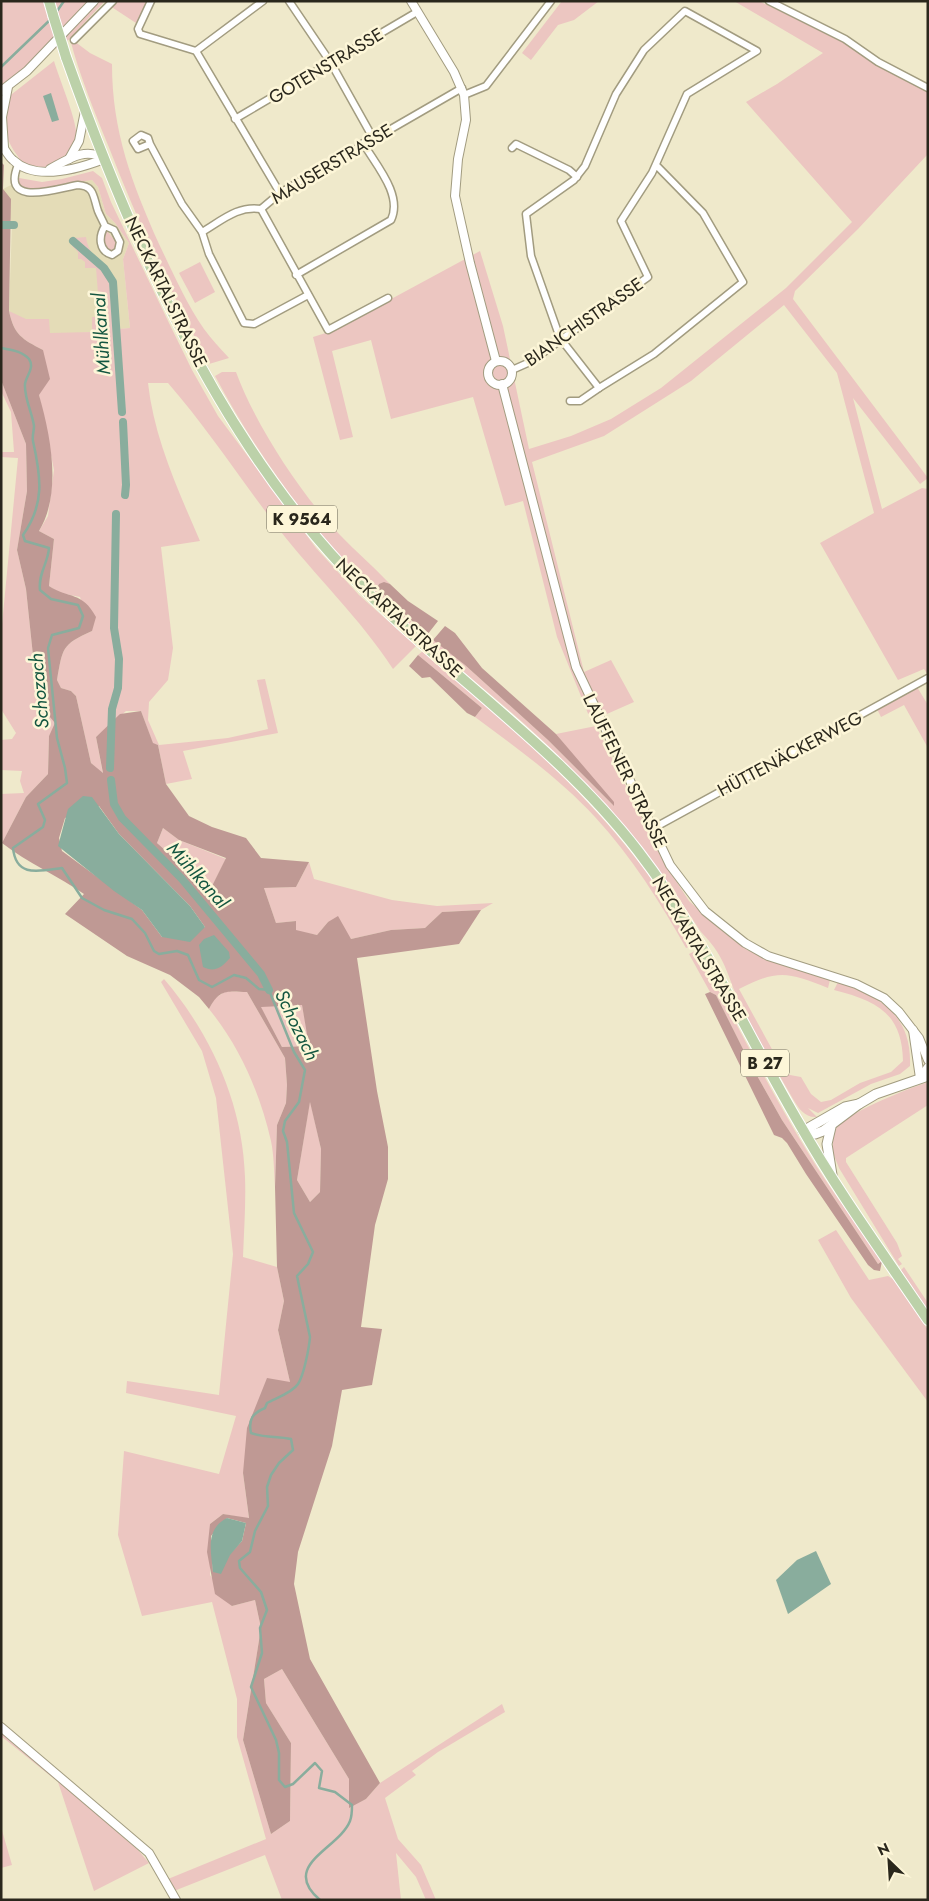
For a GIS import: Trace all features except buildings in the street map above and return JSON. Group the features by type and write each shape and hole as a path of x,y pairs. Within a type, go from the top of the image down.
{"main road":[{"name":"NECKARTALSTRASSE","path":"49,1 85,111 104,159 158,280 207,375 258,458 302,518 340,565 387,612 565,768 612,820 666,889 729,995 803,1131"},
{"path":"803,1131 815,1134 831,1127 859,1104 889,1089 924,1077"},
{"path":"803,1131 846,1107 859,1104"},
{"path":"831,1127 827,1148 832,1176"},
{"name":"B 27","path":"803,1131 928,1320"}],"street":[{"path":"94,1 31,68 5,89 1,126 3,146 9,156 18,164 37,171 66,170 104,159"},
{"path":"74,40 113,1"},
{"path":"151,1 138,29 140,34 196,51 280,193"},
{"path":"196,51 263,1"},
{"path":"289,1 331,64 373,138"},
{"path":"411,1 463,91 486,86 551,1"},
{"path":"769,1 845,39 878,62 928,88"},
{"path":"570,401 580,401 654,354 743,282 703,213 656,165 687,94 757,51 685,10 644,50 616,94 585,166 577,177 526,214 531,256 560,338 599,388"},
{"name":"GOTENSTRASSE","path":"235,119 417,12"},
{"name":"MAUSERSTRASSE","path":"202,232 238,210 249,207 261,209 280,193 373,138 463,91"},
{"name":"LAUFFENER STRASSE","path":"463,91 466,120 458,159 456,196 470,263 496,361 490,367 488,376 494,383 502,384 576,667 652,828 682,882 715,921 745,943 768,956 867,988 891,1004 913,1030 927,1056"},
{"path":"69,160 79,141 85,111"},
{"path":"150,144 182,204 202,232 209,254 244,323 254,324 308,295"},
{"path":"296,275 391,220 395,211 394,198 363,144"},
{"path":"512,148 516,144 569,170 577,177"},
{"path":"48,170 69,160 91,153 104,159"},
{"path":"18,164 11,176 11,183 14,189 29,194 86,185 94,192 98,211 105,226"},
{"name":"BIANCHISTRASSE","path":"512,370 530,362 560,338 648,277 621,221 656,165"},
{"path":"261,209 328,330 387,298"},
{"path":"496,361 506,362 512,370 510,379 502,384"},
{"name":"HÜTTENÄCKERWEG","path":"652,828 928,678"},
{"path":"913,1030 924,1077"},
{"path":"924,1077 928,1067"},
{"path":"1,1727 149,1853 174,1896"}],"shaded area":[{"path":"1,1 148,1 136,23 104,2 70,38 90,53 112,64 113,89 120,135 125,157 140,200 191,309 207,333 229,358 209,364 182,311 144,232 121,178 88,95 70,39 43,58 1,98"},
{"path":"562,1 599,1 574,20 558,25 531,60 522,53"},
{"path":"734,1 759,1 843,41 928,90 928,154 858,229 795,291 793,299 928,478 920,484 853,398 882,509 922,488 928,489 928,675 924,669 898,680 820,543 874,513 837,373 784,305 691,381 604,436 532,462 584,672 611,660 634,702 591,721 557,637 523,501 505,506 473,397 391,419 371,340 332,351 353,437 340,440 313,337 332,331 480,251 503,326 529,449 571,436 611,419 661,388 786,288 852,222 746,102 823,53"},
{"path":"54,61 73,116 76,137 74,144 61,161 49,166 40,167 23,163 8,140 5,126 7,98"},
{"path":"51,93 59,120 52,122 43,96"},
{"path":"1,162 4,165 3,189 11,199 9,311 16,331 24,339 43,350 50,379 39,395 47,429 52,464 50,500 46,516 39,531 54,539 49,586 80,599 86,603 96,617 92,631 74,640 65,649 57,680 61,688 71,691 76,696 91,763 103,773 96,737 120,714 141,711 153,743 158,745 166,784 189,816 212,827 246,838 261,858 309,862 296,887 264,888 276,923 296,921 296,930 317,935 328,922 338,916 351,939 391,930 425,928 442,912 481,910 459,944 357,958 377,1091 388,1147 388,1179 375,1225 361,1327 382,1329 372,1385 342,1390 332,1446 298,1552 294,1584 310,1659 380,1783 366,1799 349,1808 349,1779 282,1669 264,1679 266,1703 291,1743 290,1821 271,1834 243,1740 261,1628 255,1600 232,1606 215,1594 207,1552 210,1524 223,1514 249,1518 243,1473 247,1428 267,1378 290,1382 278,1330 284,1301 277,1267 275,1187 277,1125 286,1103 285,1058 247,992 234,991 224,993 216,998 209,1009 199,997 170,975 127,956 65,914 84,894 2,843 26,797 48,774 49,736 55,723 38,703 26,589 17,550 27,491 26,444 1,380","holes":["99,806 119,834 190,906 205,927 162,937 142,910 62,851 59,838 65,818","163,828 179,840 226,858 210,890 157,843","302,1005 309,1046 282,1047 261,1007","310,1102 321,1149 320,1192 310,1202 297,1180","227,1518 246,1523 242,1541 213,1572 211,1536"]},
{"path":"93,171 102,178 111,202 169,323 192,370 218,416 316,548 359,595 416,646 393,669 366,632 292,546 183,400 168,383 148,383 161,444 175,483 200,541 161,547 173,648 168,680 149,702 148,720 159,745 228,738 268,729 257,680 265,679 278,733 183,751 192,779 166,784 158,745 153,744 141,711 126,711 96,737 103,774 91,763 76,696 71,691 61,688 57,680 65,649 74,640 92,631 80,597 60,593 49,586 54,539 39,531 48,516 54,470 39,395 43,350 24,339 16,331 9,311 26,319 49,319 50,333 92,332 92,317 101,317 96,268 85,268 85,262 78,259 78,252 72,246 74,238 86,237 90,250 114,281 118,329 130,328 123,259 129,243 106,214 98,187 92,180 29,190 19,186 17,182 19,178 42,182"},
{"path":"92,180 98,187 106,214 129,243 123,259 130,328 21,339 9,311 12,225 3,189 17,182 19,186"},
{"path":"106,230 117,243 113,251 108,250 105,243 104,236"},
{"path":"200,262 215,292 195,303 179,273"},
{"path":"222,372 236,372 244,392 267,436 295,480 325,519 390,584 379,584 377,588 403,615 465,665 548,740 614,806 556,734 596,726 662,859 689,901 721,930 747,950 830,980 828,988 793,976 783,975 764,978 739,989 779,1062 790,1075 801,1077 811,1094 821,1102 831,1100 860,1083 891,1072 903,1061 902,1045 892,1020 884,1012 863,999 834,990 838,982 868,994 891,1010 906,1034 910,1066 900,1074 871,1084 818,1113 808,1108 817,1117 809,1116 803,1112 793,1099 755,1032 717,952 647,855 608,808 543,741 400,617 356,574 333,548 289,493 250,436 215,376"},
{"path":"1,380 26,444 27,491 17,550 26,589 38,703 56,723 49,736 48,774 26,797 2,843 1,794 24,793 20,781 22,771 1,770 1,740 12,739 16,733 1,709 1,635 18,458 1,457 1,452 14,452 11,412 1,391"},
{"path":"384,582 390,584 408,601 438,621 427,635 377,588 379,584"},
{"path":"445,626 455,633 482,668 556,734 614,802 614,806 548,740 465,665 433,640"},
{"path":"423,651 537,751 605,821 637,859 666,900 694,945 686,948 645,880 595,817 553,777 475,717 482,708 418,655"},
{"path":"418,655 482,708 475,717 467,713 430,677 422,678 409,666"},
{"path":"917,687 928,705 928,748 904,705 881,717 877,709"},
{"path":"83,796 92,797 119,834 190,906 205,927 190,942 162,937 142,910 114,891 58,846 68,809"},
{"path":"163,828 179,840 226,859 210,890 157,843"},
{"path":"309,862 314,879 392,900 437,906 493,903 481,910 442,912 425,928 391,930 351,939 328,922 317,935 296,931 296,921 276,923 264,888 296,887"},
{"path":"214,935 229,952 230,958 215,969 207,969 203,967 199,945 204,939"},
{"path":"697,950 792,1126 825,1179 882,1261 878,1264 782,1120 751,1065 716,995 710,992 689,954"},
{"path":"164,979 181,1000 210,1047 231,1097 243,1150 245,1207 243,1257 277,1267 284,1301 278,1330 290,1382 243,1473 249,1519 223,1514 210,1524 210,1575 232,1606 255,1600 261,1628 243,1740 271,1834 290,1821 291,1743 266,1703 264,1679 282,1669 349,1779 349,1807 366,1799 380,1783 502,1704 505,1712 438,1752 412,1771 416,1775 385,1798 398,1839 421,1865 436,1900 426,1900 416,1877 396,1853 401,1900 282,1900 265,1855 174,1891 168,1879 266,1839 237,1737 237,1699 212,1602 142,1616 118,1535 124,1451 219,1474 236,1416 126,1393 127,1381 219,1395 233,1254 216,1098 202,1051 161,982"},
{"path":"226,991 247,992 285,1058 286,1103 277,1125 275,1187 271,1141 255,1088 230,1039 209,1009 214,999"},
{"path":"710,992 716,995 751,1065 782,1120 878,1264 882,1261 880,1271 874,1270 868,1265 787,1143 782,1138 774,1135 705,994"},
{"path":"302,1005 310,1046 282,1047 260,1006"},
{"path":"928,1082 928,1105 846,1158 846,1162 897,1243 902,1256 898,1259 902,1264 899,1266 839,1168 833,1153 833,1143 830,1143 837,1127 847,1119 881,1100"},
{"path":"310,1100 321,1149 320,1192 310,1202 297,1180"},
{"path":"836,1230 869,1280 888,1276 893,1279 928,1330 928,1402 851,1298 818,1240"},
{"path":"904,1267 928,1303 928,1311 901,1270"},
{"path":"227,1518 246,1523 242,1541 230,1555 221,1574 213,1572 211,1541 215,1528"},
{"path":"816,1551 831,1584 788,1614 776,1580 797,1560"},
{"path":"1,1730 138,1850 149,1863 94,1891 58,1782 1,1736"},
{"path":"1,1827 12,1865 1,1868"}],"waterway":[{"name":"Schozach","path":"55,14 64,1"},
{"name":"Schozach","path":"1,67 52,18"},
{"name":"Mühlkanal","path":"1,225 14,225"},
{"name":"Mühlkanal","path":"73,241 104,268 113,282 122,412"},
{"name":"Schozach","path":"1,348 23,354 31,362 25,389 34,426 33,439 38,467 39,490 35,512 23,535 25,541 49,548 40,579 40,590 51,599 78,605 83,616 79,628 52,635 48,648 57,738 67,783 38,804 45,820 43,827 13,848 15,858 19,864 30,870 62,868 82,898 104,910 132,919 145,933 154,951 159,954 177,951 188,955 199,980 212,987 234,975 246,978 259,989 269,990 294,1052 305,1070 299,1102 285,1121 283,1131 287,1142 294,1213 313,1252 308,1264 297,1276 310,1337 304,1368 298,1384 288,1393 267,1403 265,1408 257,1412 251,1420 251,1433 291,1439 293,1450 279,1463 271,1475 267,1487 268,1506 255,1531 250,1552 239,1561 240,1568 261,1592 267,1610 260,1628 262,1653 251,1687 276,1740 279,1753 279,1780 285,1787 293,1784 315,1763 322,1771 319,1788 335,1792 352,1805 351,1819 344,1831 309,1867 306,1877 309,1888 320,1900"},
{"name":"Mühlkanal","path":"123,422 125,495"},
{"name":"Mühlkanal","path":"110,768 112,709 118,688 119,659 114,628 116,514"},
{"name":"Mühlkanal","path":"111,780 114,804 122,818 182,879 261,974 269,990"}]}
